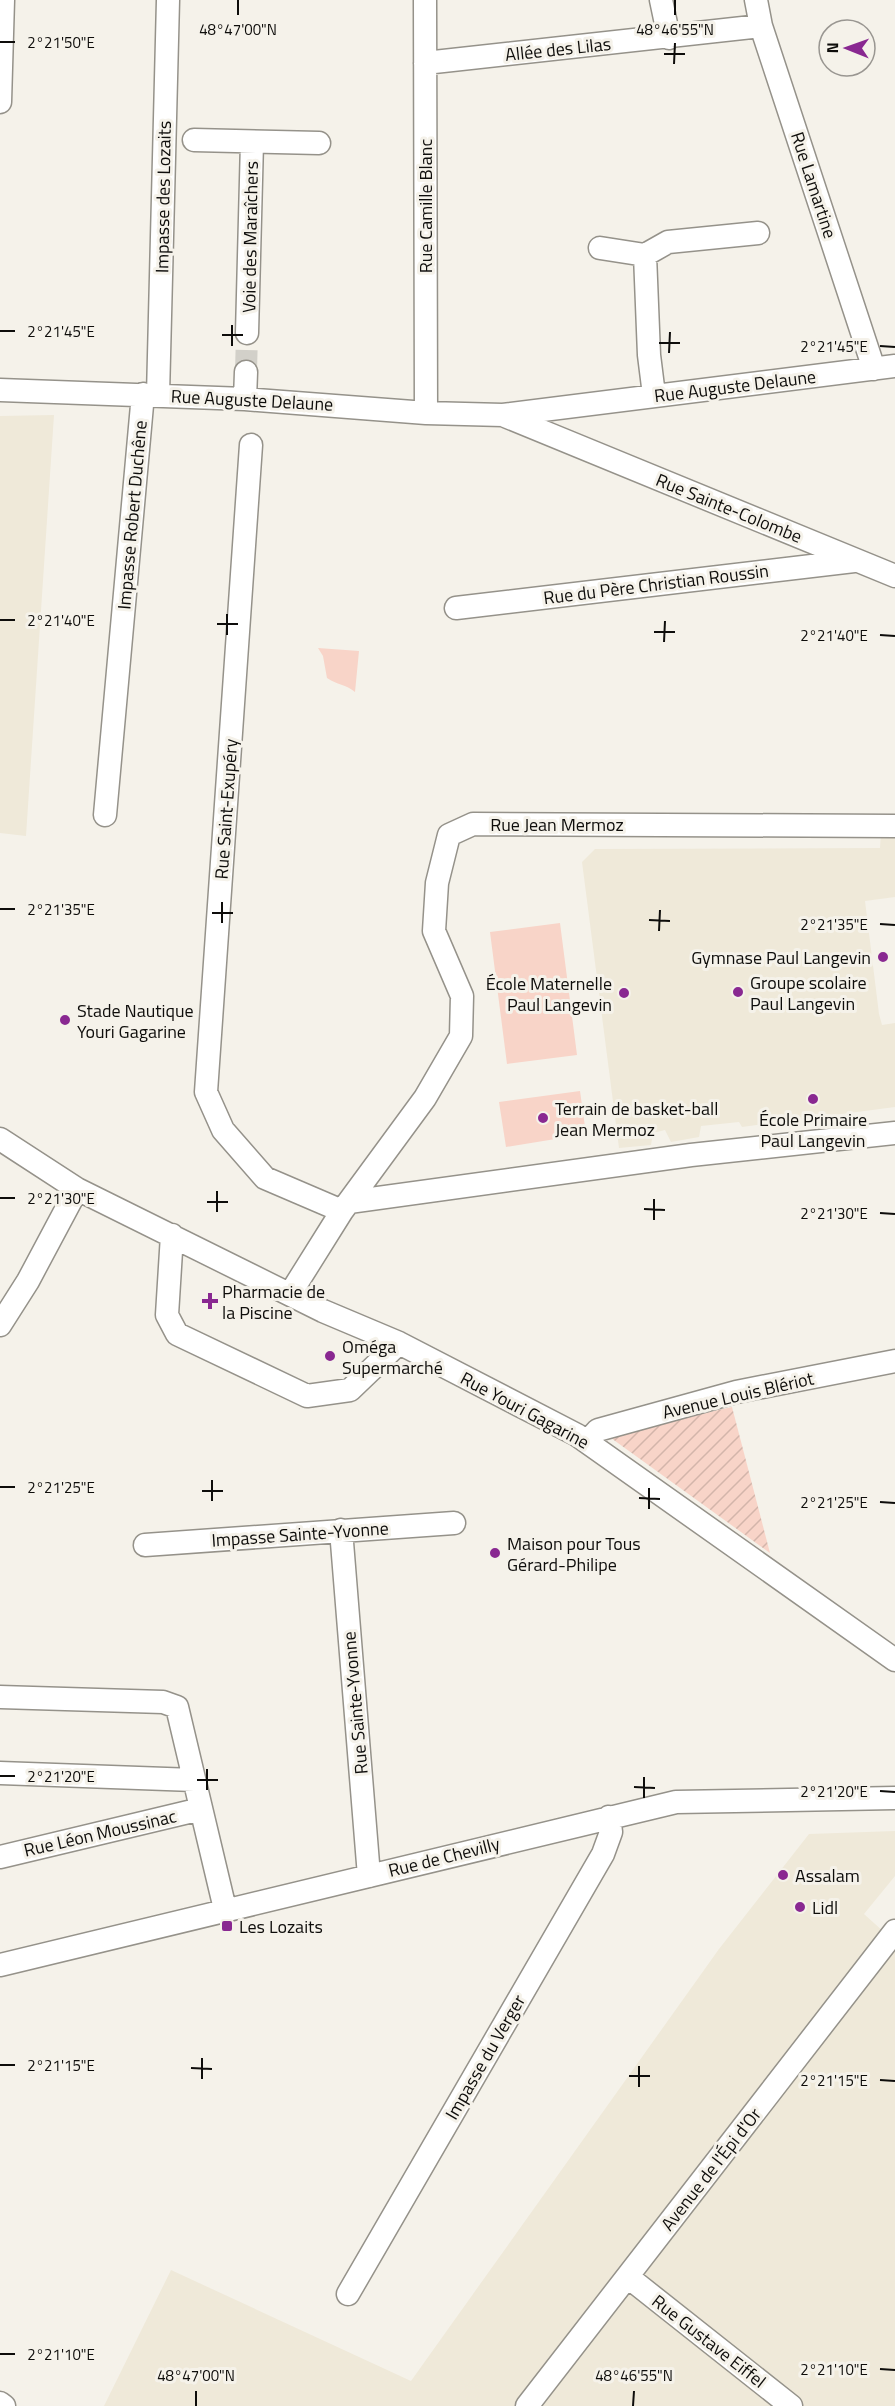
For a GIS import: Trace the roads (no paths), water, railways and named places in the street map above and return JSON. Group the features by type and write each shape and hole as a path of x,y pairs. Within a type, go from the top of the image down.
{"street":[{"path":"0,102 3,0"},
{"name":"Impasse des Lozaits","path":"150,394 168,0"},
{"name":"Rue Camille Blanc","path":"425,0 426,413"},
{"path":"661,0 669,38"},
{"name":"Rue Lamartine","path":"756,0 761,26 885,368"},
{"name":"Allée des Lilas","path":"425,63 669,38 761,26"},
{"name":"Voie des Maraîchers","path":"194,140 318,143"},
{"name":"Voie des Maraîchers","path":"248,333 252,142"},
{"path":"600,248 645,255 668,242 758,233"},
{"path":"645,255 649,355 654,395"},
{"name":"Rue Auguste Delaune","path":"0,390 150,394 426,413 503,415 885,368"},
{"path":"245,399 246,372"},
{"name":"Impasse Robert Duchêne","path":"105,815 150,394"},
{"name":"Rue Auguste Delaune","path":"503,415 563,440"},
{"name":"Rue Sainte-Colombe","path":"563,440 895,576"},
{"name":"Rue Saint-Exupéry","path":"251,445 206,1092 224,1131 266,1178 346,1207"},
{"name":"Rue du Père Christian Roussin","path":"456,608 856,561"},
{"name":"Rue Jean Mermoz","path":"290,1294 346,1207 425,1098 461,1036 462,996 434,931 437,883 449,835 473,824 895,826"},
{"path":"346,1207 691,1155 895,1133"},
{"name":"Rue Youri Gagarine","path":"0,1139 77,1189 290,1294 399,1344 587,1443 895,1660"},
{"path":"0,1325 28,1281 77,1189"},
{"path":"172,1235 167,1315 177,1334 187,1339 307,1396 350,1390 399,1344"},
{"name":"Avenue Louis Blériot","path":"587,1443 598,1430 736,1392 895,1361"},
{"name":"Impasse Sainte-Yvonne","path":"145,1545 454,1523"},
{"name":"Rue Sainte-Yvonne","path":"341,1530 369,1876"},
{"name":"Rue Léon Moussinac","path":"0,1697 163,1702 179,1709 225,1909"},
{"name":"Rue Léon Moussinac","path":"0,1773 194,1780"},
{"name":"Rue de Chevilly","path":"0,1965 676,1802 895,1798"},
{"name":"Rue Léon Moussinac","path":"0,1857 201,1809"},
{"name":"Impasse du Verger","path":"348,2294 603,1854 611,1832 609,1817"},
{"name":"Avenue de l'Épi d'Or","path":"527,2406 895,1931"},
{"name":"Rue Gustave Eiffel","path":"628,2277 791,2406"},
{"path":"0,2403 4,2406"}],"tunnel":[{"path":"246,372 247,333"}],"place":[{"name":"Gymnase Paul Langevin","path":"883,957"},
{"name":"Groupe scolaire Paul Langevin","path":"738,992"},
{"name":"École Maternelle Paul Langevin","path":"624,993"},
{"name":"Stade Nautique Youri Gagarine","path":"65,1020"},
{"name":"École Primaire Paul Langevin","path":"813,1099"},
{"name":"Terrain de basket-ball Jean Mermoz","path":"543,1118"},
{"name":"Pharmacie de la Piscine","path":"210,1301"},
{"name":"Oméga Supermarché","path":"330,1356"},
{"name":"Maison pour Tous Gérard-Philipe","path":"495,1553"},
{"name":"Assalam","path":"783,1875"},
{"name":"Lidl","path":"800,1907"},
{"name":"Les Lozaits","path":"227,1926"}]}
